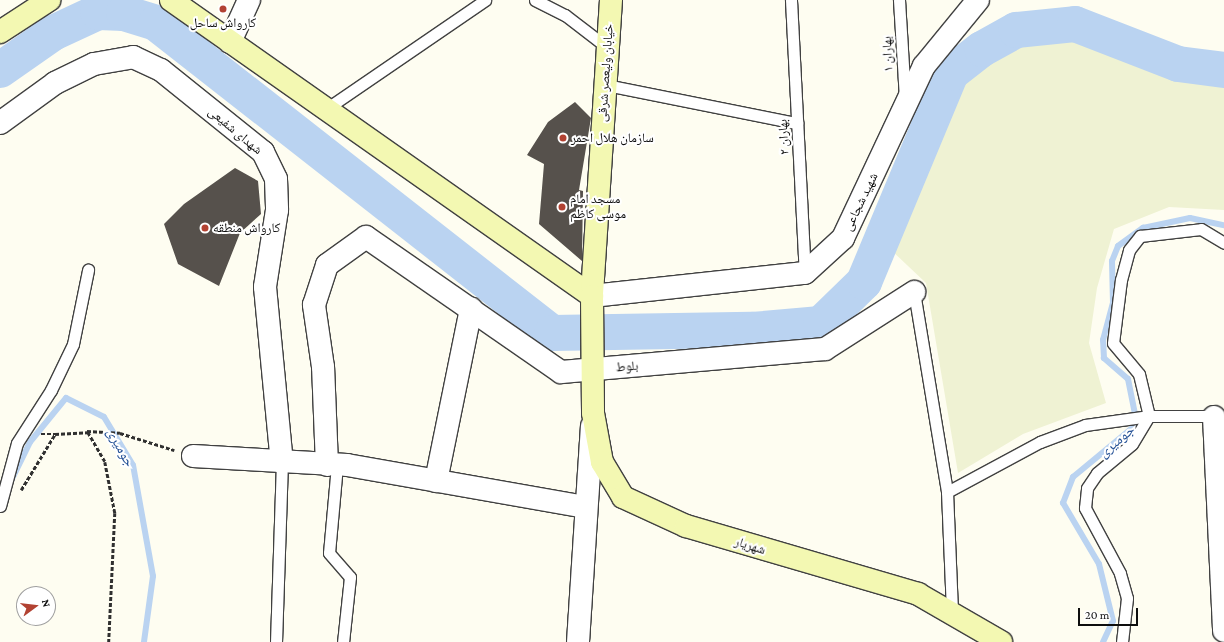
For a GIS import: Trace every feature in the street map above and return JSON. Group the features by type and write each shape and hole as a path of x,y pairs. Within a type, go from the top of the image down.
{"main road":[{"path":"0,32 49,0"},
{"name":"خیابان ولیعصر شرقی","path":"592,370 592,305 611,0"},
{"path":"170,1 326,109 592,305"},
{"name":"شهریار","path":"592,370 593,412 602,462 623,498 686,526 918,594 952,611 1001,642"}],"street":[{"path":"230,42 249,0"},
{"name":"شهید شجاعی","path":"805,273 843,238 924,66 978,0"},
{"name":"شهدای شفیعی","path":"0,123 55,83 94,64 133,57 162,70 263,152 276,179 277,210 265,287 282,462"},
{"name":"بلوط","path":"327,465 323,367 314,305 327,265 366,236 561,372 825,349 914,292"},
{"path":"592,305 805,273"},
{"path":"436,481 471,309"},
{"path":"578,642 585,507 593,412"},
{"path":"1219,416 1224,631"},
{"path":"193,456 327,465 436,481 585,507"}],"lane":[{"path":"326,109 485,0"},
{"path":"535,0 565,15 608,48"},
{"name":"بهاران ۲","path":"791,0 805,273"},
{"name":"بهاران ۱","path":"899,0 905,107"},
{"path":"606,85 797,123"},
{"path":"1122,642 1127,598 1120,573 1086,508 1087,488 1097,473 1132,444 1149,416 1139,374 1113,343 1129,250 1140,236 1170,230 1201,229 1224,243"},
{"path":"1,500 22,435 51,390 73,344 88,270"},
{"path":"914,292 948,492 952,611"},
{"path":"948,492 1040,442 1085,425 1149,416 1219,416"},
{"path":"276,642 282,462"},
{"path":"327,465 329,553 350,577 343,642"}],"path":[{"path":"22,435 55,434 79,431 120,433 193,456"},
{"path":"79,431 88,432 105,462 115,513 109,642"},
{"path":"16,496 31,479 55,434"}],"green space":[{"path":"1075,34 1139,65 1193,79 1224,80 1224,210 1169,207 1114,229 1097,288 1089,343 1106,403 1023,434 958,473 926,283 889,248 956,84 993,56 1031,36"}],"building":[{"path":"575,102 591,118 579,190 583,191 582,261 539,224 544,164 527,155 548,122"},
{"name":"کارواش منطقه","path":"235,168 258,181 261,214 240,233 219,286 178,264 164,224 184,204"}],"waterway":[{"path":"0,70 53,33 98,12 124,13 156,23 552,333 752,330 821,324 864,282 951,73 982,49 1016,30 1075,24 1178,64 1224,70"},
{"name":"جومیری","path":"1103,642 1113,621 1099,564 1063,503 1073,477 1137,424 1128,379 1104,358 1103,340 1113,303 1112,261 1118,246 1143,228 1190,218 1224,225"},
{"name":"جومیری","path":"11,481 30,442 66,398 104,417 133,465 153,576 144,642"}],"place":[{"name":"کارواش ساحل","path":"223,9"},
{"name":"سازمان هلال احمر","path":"563,138"},
{"name":"مسجد امام موسی کاظم","path":"562,207"},
{"name":"کارواش منطقه","path":"205,228"}]}
